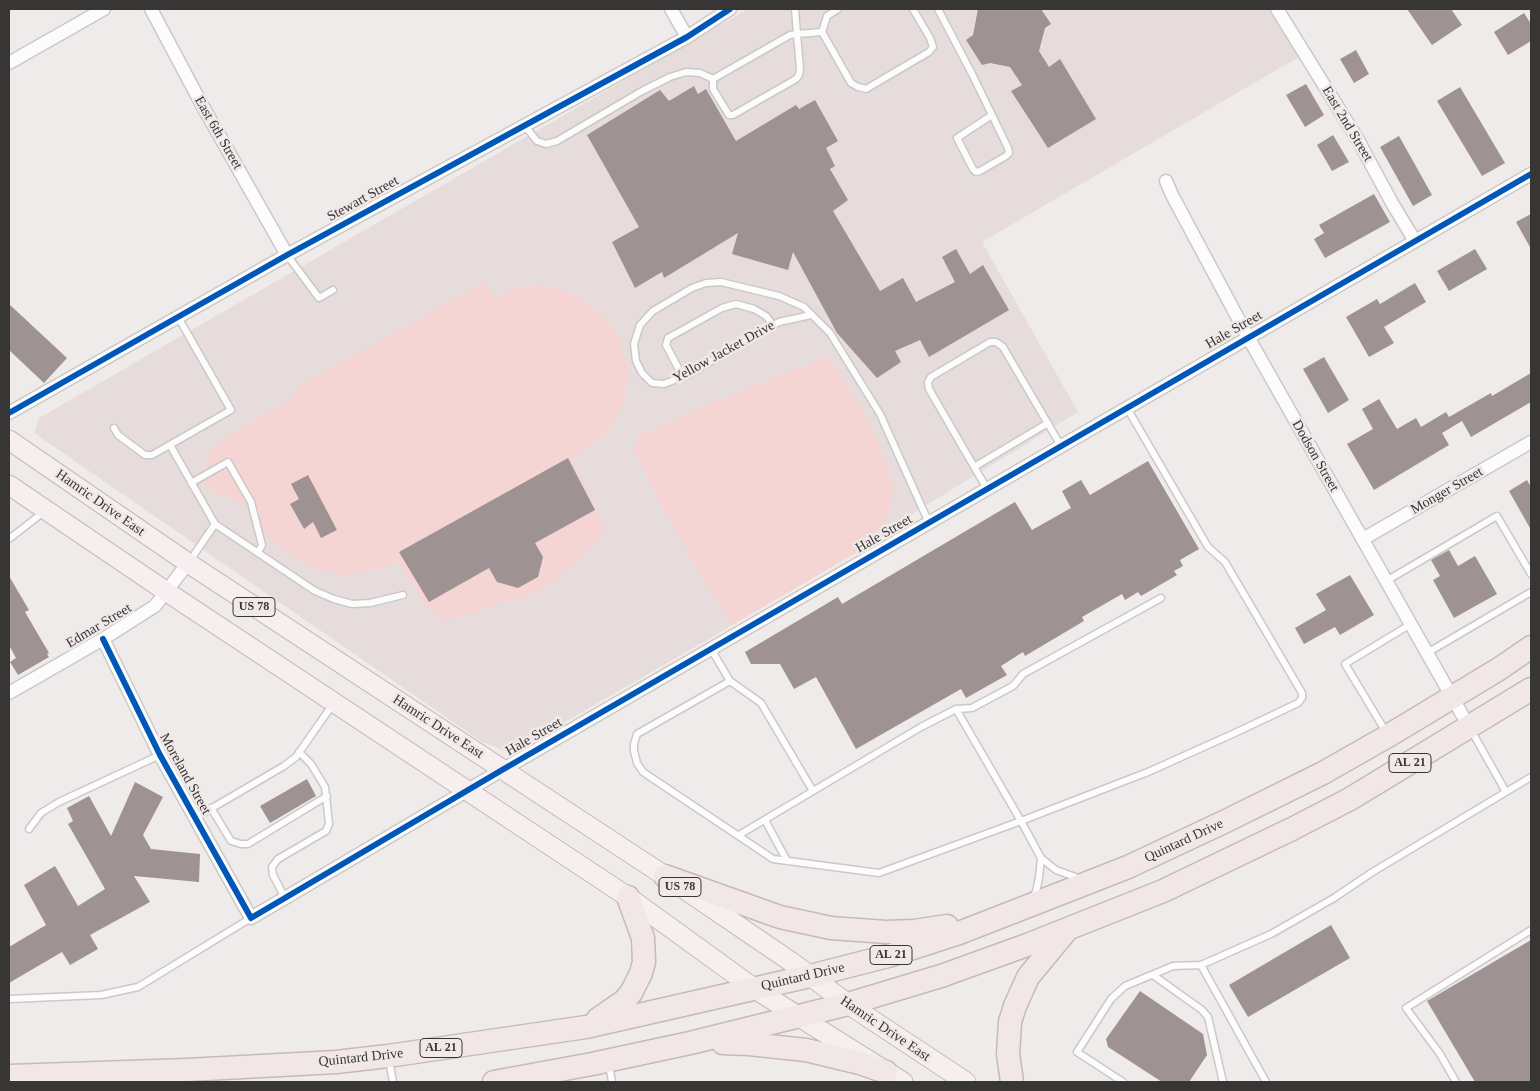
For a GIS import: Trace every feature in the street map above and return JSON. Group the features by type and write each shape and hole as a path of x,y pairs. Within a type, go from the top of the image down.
{"highway":[{"name":"Quintard Drive","path":"9,1076 150,1077 388,1056 586,1027 810,976 924,944 1025,908 1177,845 1323,773 1388,736 1531,647"},
{"name":"AL 21","path":"494,1082 610,1072 690,1043 848,1004 950,973 1067,929 1163,890 1292,829 1350,799 1531,689"},
{"path":"665,876 780,917 831,928 859,931 914,931 941,927 1025,908"},
{"path":"586,1027 624,1001 631,993 641,973 644,962 643,938 628,897"},
{"path":"1012,1082 1008,1054 1010,1022 1015,1006 1028,977 1067,929"},
{"path":"690,1043 749,1044 797,1049 833,1056 894,1077"}],"main road":[{"name":"Hamric Drive East","path":"9,440 188,563 665,876 790,960 848,1004 966,1082"},
{"name":"US 78","path":"9,485 167,592 628,897 755,989 894,1077"}],"street":[{"path":"9,63 104,9"},
{"name":"East 6th Street","path":"151,9 202,105 287,255"},
{"path":"671,9 687,36"},
{"name":"Stewart Street","path":"9,412 287,255 687,36 730,9"},
{"name":"East 2nd Street","path":"1277,9 1358,140 1415,241"},
{"name":"Hale Street","path":"251,918 1248,336 1531,174"},
{"name":"Dodson Street","path":"1166,181 1248,336 1469,727"},
{"name":"Monger Street","path":"1363,539 1531,442"},
{"name":"Edmar Street","path":"9,693 103,639 155,606 188,563"},
{"name":"Moreland Street","path":"103,639 160,755 251,918"}],"lane":[{"path":"714,79 713,89 726,111 733,115 796,79 800,69 795,9"},
{"path":"838,9 827,16 822,32 851,83 866,89 929,52 933,47 930,38 913,9"},
{"path":"938,9 992,115 1008,148 1009,153 976,172 972,169 957,138 992,115"},
{"path":"714,79 790,35 822,32"},
{"path":"525,126 537,141 546,144 557,141 642,91 670,77 686,72 700,73 714,79"},
{"path":"287,255 319,298 333,290"},
{"name":"Yellow Jacket Drive","path":"811,315 779,322 683,377 664,384 652,383 642,373 636,360 634,344 640,325 654,311 692,288 706,283 721,282 779,296 804,307 830,333 880,414 929,523"},
{"path":"683,377 668,350 666,344 668,338 722,308 736,304 754,309 766,316 773,325"},
{"path":"114,428 118,435 145,455 152,455 231,410 178,317"},
{"path":"987,489 929,389 928,382 931,377 990,342 996,342 1003,346 1062,446"},
{"path":"730,682 638,734 634,751 637,763 643,772 773,859 879,873 1148,772 1298,703 1302,698 1302,693 1225,562 1208,547 1127,408"},
{"path":"974,467 1048,423"},
{"path":"170,445 215,524 315,591 334,600 352,604 361,604 403,595"},
{"path":"192,483 228,462 251,502 262,546 258,552"},
{"path":"9,539 46,510"},
{"path":"1386,580 1497,516 1531,574"},
{"path":"188,563 215,524"},
{"path":"1427,653 1531,592"},
{"path":"739,836 921,727 956,709 972,708 1013,686 1023,674 1161,598"},
{"path":"1388,736 1345,664 1411,624"},
{"path":"711,649 730,682 760,703 814,791"},
{"path":"195,818 284,766 299,752 334,703"},
{"path":"956,709 1041,858 1056,870 1072,877 1093,881"},
{"path":"1469,727 1506,792"},
{"path":"285,898 273,875 272,867 278,859 326,831 330,824 325,787 311,764 299,752"},
{"path":"29,829 41,813 59,802 160,755"},
{"path":"1123,1082 1077,1052 1111,999 1125,986 1173,966 1201,965 1271,934 1334,898 1371,873 1531,777"},
{"path":"211,808 231,841 248,844 327,796"},
{"path":"765,820 787,860"},
{"path":"1025,908 1036,892 1041,858"},
{"path":"9,999 101,995 138,987 251,918"},
{"path":"1456,1082 1440,1054 1406,1008 1531,930"},
{"path":"1201,965 1266,1082"},
{"path":"1153,975 1202,1010 1208,1017 1223,1082"},
{"path":"388,1056 393,1082"}],"shaded area":[{"path":"748,9 1276,9 1302,55 982,242 1078,412 714,636 518,749 501,749 482,742 34,433 39,418"},
{"path":"486,281 494,299 521,287 543,285 564,290 581,298 610,324 618,336 628,367 625,396 619,414 610,429 571,459 607,530 572,566 550,583 534,593 443,623 421,599 399,561 377,570 343,576 316,568 295,559 271,539 260,525 260,512 217,493 203,483 205,462 218,443 292,398 299,386"},
{"path":"829,356 863,410 886,462 893,487 892,503 886,519 866,547 731,626 661,506 634,451 638,436 702,407"}],"building":[{"path":"978,9 1041,9 1051,24 1045,28 1039,51 1049,67 1060,59 1096,119 1048,148 1011,91 1022,85 1010,67 990,63 982,65 966,40 973,35"},
{"path":"1407,9 1451,9 1462,25 1432,45"},
{"path":"1524,13 1531,24 1531,41 1508,55 1494,32"},
{"path":"1356,50 1369,74 1354,83 1340,59"},
{"path":"1306,84 1324,115 1305,127 1286,95"},
{"path":"694,86 698,94 706,89 736,141 796,105 799,109 815,100 838,141 826,148 835,166 830,169 848,200 833,211 880,291 903,278 916,302 955,282 942,257 956,249 970,274 983,265 1009,310 929,357 920,340 895,351 901,362 877,378 837,333 793,252 788,270 732,254 738,233 664,278 662,272 635,288 612,242 639,227 587,135 660,90 669,101"},
{"path":"1460,87 1505,163 1482,176 1437,101"},
{"path":"1333,135 1349,162 1332,171 1317,145"},
{"path":"1399,136 1432,195 1413,206 1380,147"},
{"path":"1374,194 1390,222 1325,258 1314,239 1324,233 1319,225"},
{"path":"1531,214 1531,249 1516,222"},
{"path":"1475,249 1487,269 1449,291 1437,271"},
{"path":"1415,283 1426,302 1384,327 1394,343 1369,357 1346,317 1377,299 1380,304"},
{"path":"9,304 67,358 44,383 9,350"},
{"path":"1324,357 1349,400 1328,413 1303,369"},
{"path":"1531,373 1531,402 1471,437 1462,421 1442,433 1449,445 1374,490 1347,444 1373,429 1362,409 1379,399 1397,429 1416,418 1421,427 1446,412 1449,417 1491,393 1492,396"},
{"path":"568,458 595,510 535,543 543,557 538,577 518,588 497,582 489,568 429,602 399,552"},
{"path":"1148,461 1199,549 1180,560 1183,566 1174,571 1177,575 1141,596 1138,592 1125,600 1122,594 1082,617 1084,621 1025,656 1023,652 1001,666 1007,675 966,698 961,689 856,749 816,677 794,689 780,664 751,664 745,652 838,597 842,604 1015,502 1032,530 1071,508 1062,491 1081,480 1090,495"},
{"path":"308,475 337,530 321,538 313,522 304,529 290,504 299,499 291,484"},
{"path":"1527,480 1531,487 1531,530 1509,491"},
{"path":"1449,550 1458,566 1475,556 1497,594 1454,618 1433,580 1440,576 1431,560"},
{"path":"1350,575 1374,615 1340,635 1335,627 1304,644 1295,628 1326,610 1316,594"},
{"path":"9,576 29,610 25,612 49,653 47,654 49,657 18,675 10,662 16,658 9,645"},
{"path":"307,779 316,796 270,823 260,806"},
{"path":"135,782 163,797 143,835 151,849 200,854 199,882 134,876 150,902 90,935 98,949 70,965 62,952 9,983 9,947 46,925 24,885 55,866 78,906 105,889 68,824 73,821 67,808 89,796 111,836"},
{"path":"1331,925 1350,958 1248,1017 1229,985"},
{"path":"1531,940 1531,1082 1475,1082 1427,1001"},
{"path":"1140,991 1203,1034 1207,1055 1189,1082 1162,1082 1108,1047 1106,1039"}],"cycle path":[{"path":"9,413 287,255 687,37 730,9"},
{"path":"103,639 160,755 251,918 502,770 1531,174"}]}
